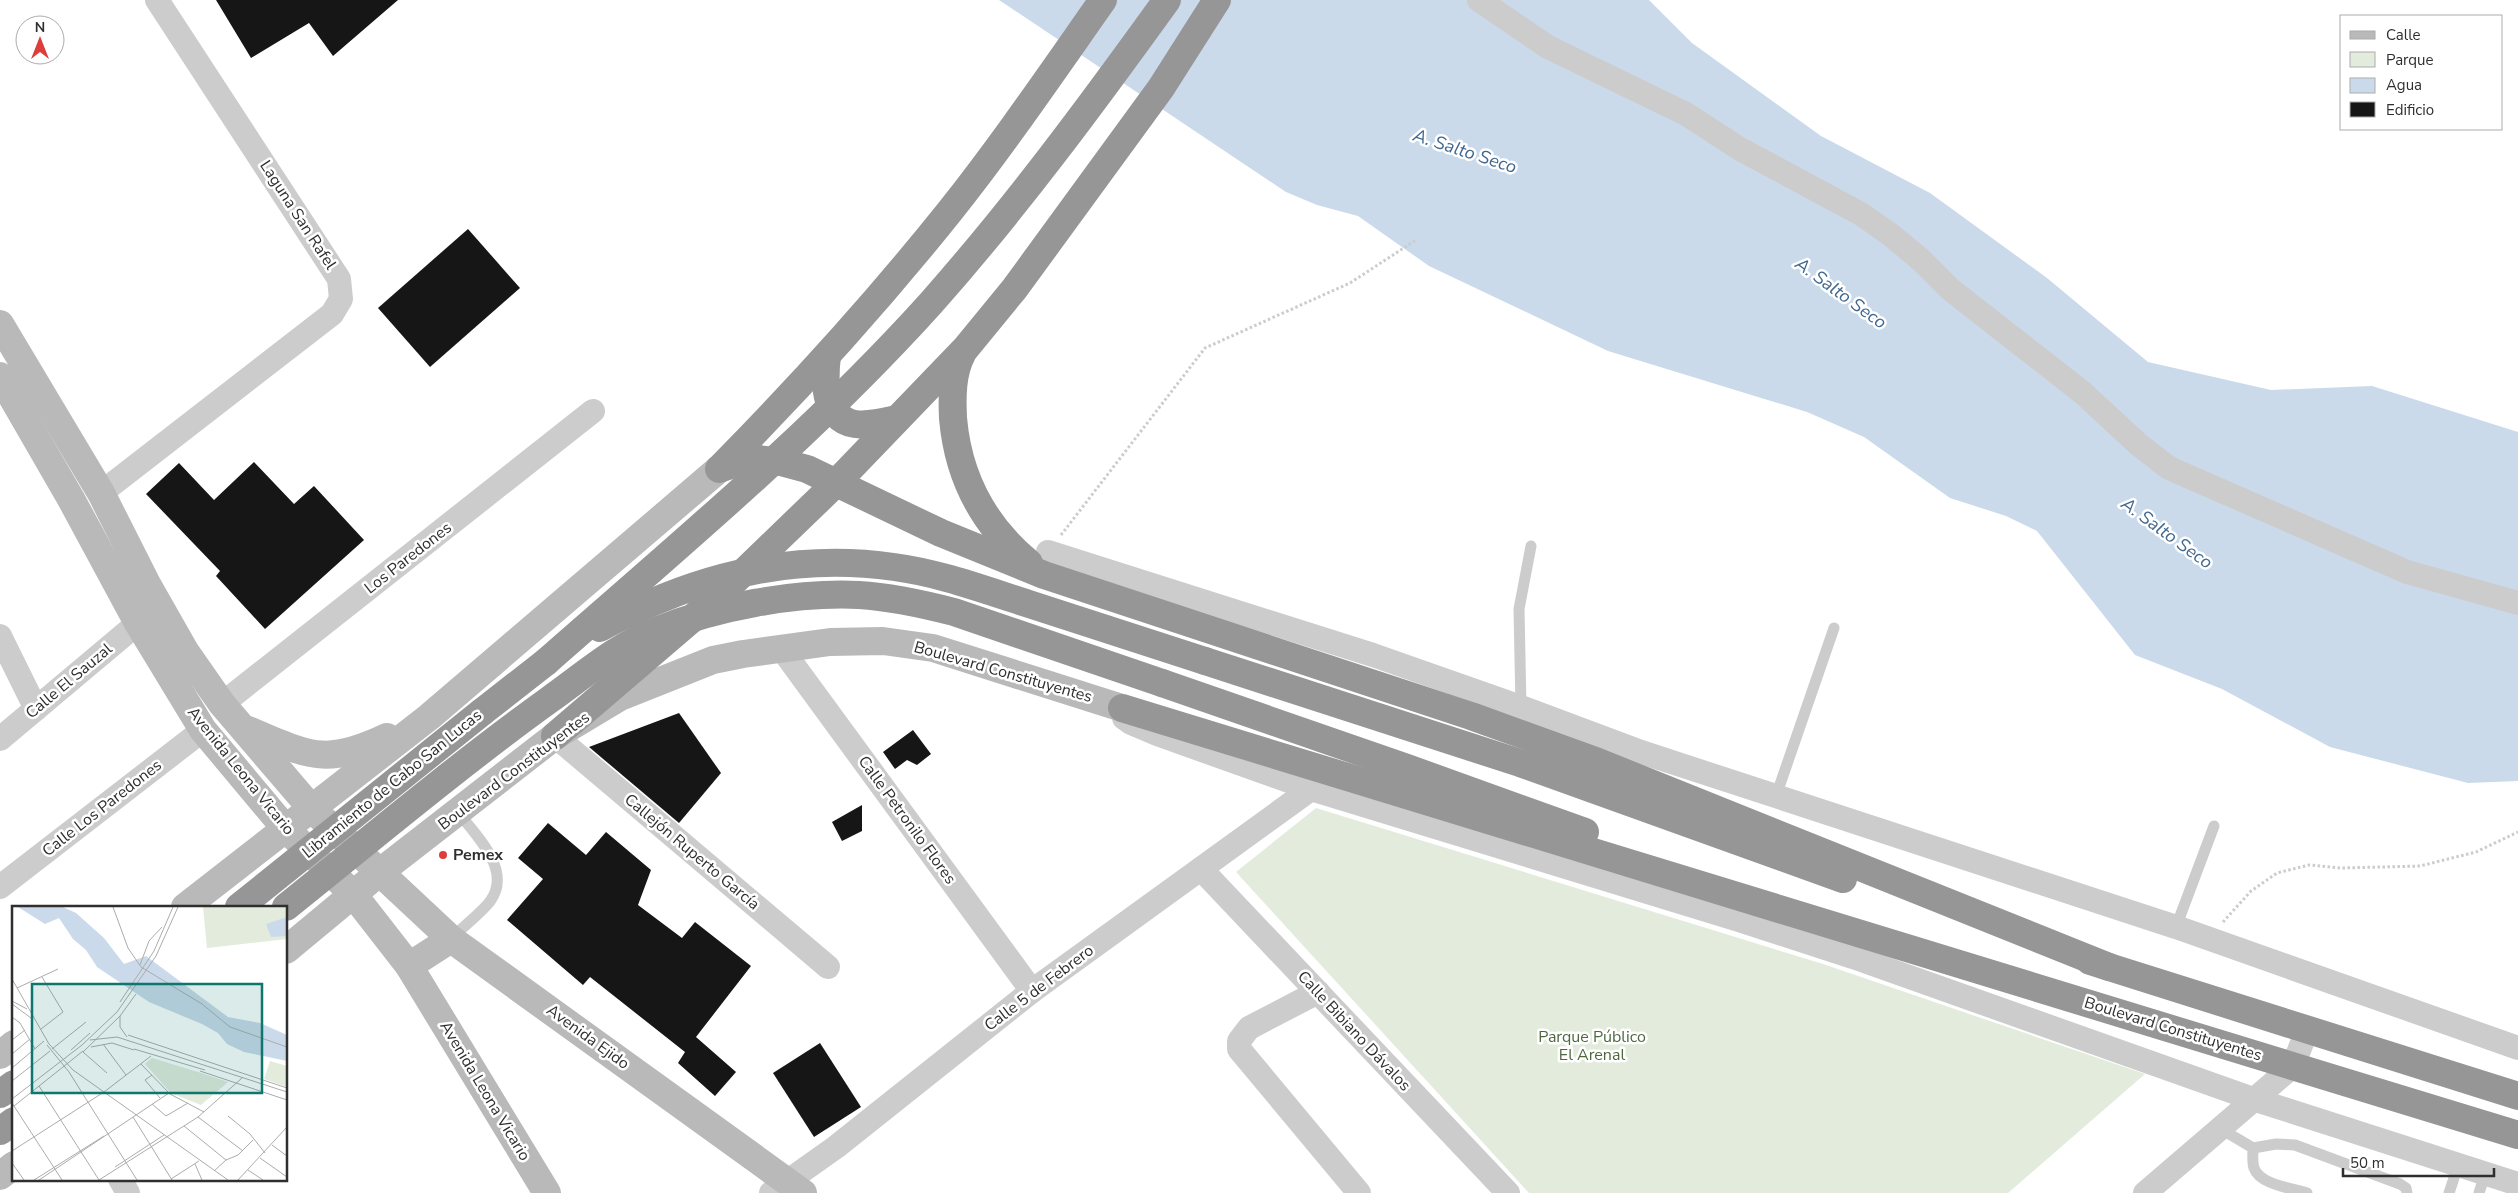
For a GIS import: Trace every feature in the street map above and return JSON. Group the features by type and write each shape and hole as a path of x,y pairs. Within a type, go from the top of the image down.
{"highway":[{"path":"719,469 796,391 950,211 1024,113 1103,0"},
{"path":"546,662 765,470 829,408 930,303 1080,121 1167,0"},
{"path":"555,736 722,593 836,482 965,349 1015,288 1161,88 1217,0"},
{"path":"965,349 956,368 952,402 956,440 962,468 980,509 1005,542 1046,563"},
{"path":"827,356 824,376 826,394 838,415 854,424 897,419"},
{"path":"719,469 745,460 772,460 801,467 941,533 1046,563 1553,746 2109,967"},
{"path":"546,662 604,626 704,582 770,566 826,562 895,567 933,576 1205,661 1520,763 1806,867 2109,967 2518,1096"},
{"name":"Boulevard Constituyentes","path":"287,906 514,725 611,655 653,631 695,616 745,605 802,598 859,595 919,603 954,612 1408,768 1635,850 1827,924 2518,1135"},
{"name":"Libramiento de Cabo San Lucas","path":"240,906 546,662"},
{"path":"1122,708 1827,924"},
{"path":"0,1131 12,1122"}],"street":[{"name":"Laguna San Rafel","path":"101,493 332,314 341,298 339,279 157,0"},
{"path":"1479,0 1548,47 1686,114 1740,149 1868,219 1921,260 1950,289 2083,393 2138,444 2169,468 2407,572 2518,603"},
{"name":"Avenida Leona Vicario","path":"2,327 101,493 148,586 185,651 222,704 311,808 380,872"},
{"name":"Avenida Leona Vicario","path":"0,376 66,491 138,623 203,730 285,828 353,894 409,966 547,1193"},
{"name":"Los Paredones","path":"222,704 593,411"},
{"path":"186,906 436,710 719,469"},
{"path":"1046,563 1373,655 1521,706 1641,752 2176,927 2518,1048"},
{"name":"Calle El Sauzal","path":"0,739 138,623"},
{"path":"0,636 36,709"},
{"name":"Boulevard Constituyentes","path":"288,946 555,736 590,713 620,697 681,671 720,659 781,648 830,642 883,641 933,648 1122,708"},
{"name":"Calle Petronilo Flores","path":"781,648 1032,991"},
{"path":"1122,708 1123,715 1131,723 1311,789 1815,945 2256,1100 2458,1166 2482,1183 2518,1184"},
{"path":"245,729 316,756 340,755 362,749 436,710"},
{"path":"436,710 431,734 433,751 441,765 452,773 469,779 494,781 505,777"},
{"name":"Calle Los Paredones","path":"0,887 203,730"},
{"name":"Callejón Ruperto García","path":"555,736 828,967"},
{"name":"Calle 5 de Febrero","path":"788,1190 1032,991 1311,789"},
{"name":"Calle Bibiano Dávalos","path":"1201,869 1318,992 1500,1191"},
{"name":"Avenida Ejido","path":"380,872 450,938 788,1190"},
{"path":"223,877 239,873 256,873 272,879 286,889 296,918 288,944"},
{"path":"409,966 450,938"},
{"path":"1318,992 1249,1028 1239,1041 1239,1049 1359,1193"},
{"path":"2145,1193 2256,1100 2293,1066 2306,1030"},
{"path":"0,1055 12,1046"},
{"path":"0,1176 12,1167"},
{"path":"121,1180 128,1193"}],"lane":[{"path":"1521,706 1519,609 1532,546"},
{"path":"1776,796 1834,628"},
{"path":"450,938 488,904 496,892 498,880 495,862 458,812"},
{"path":"2176,927 2214,826"},
{"path":"2220,1130 2253,1148 2286,1144 2305,1148 2395,1182 2406,1188 2407,1193"},
{"path":"2253,1148 2254,1169 2259,1174 2268,1181 2307,1193"},
{"path":"2449,1193 2458,1166"}],"path":[{"path":"1046,563 1205,348 1350,283 1416,240"},
{"path":"2208,938 2251,891 2276,873 2309,865 2341,868 2420,866 2476,852 2518,832"}],"green space":[{"name":"Parque Público El Arenal","path":"1316,808 1823,964 2145,1074 2008,1193 1529,1193 1236,872"}],"water":[{"name":"A. Salto Seco","path":"999,0 1649,0 1692,43 1821,136 1930,193 2047,278 2148,362 2271,390 2372,386 2518,432 2518,781 2468,783 2330,747 2222,689 2135,655 2037,531 2006,516 1950,498 1864,437 1807,412 1608,351 1429,266 1358,216 1317,205 1286,192"}],"building":[{"path":"216,0 398,0 333,56 309,23 251,58"},
{"path":"468,229 520,288 430,367 378,308"},
{"path":"254,462 294,504 314,486 364,540 265,629 216,576 220,571 146,494 179,463 214,500"},
{"path":"679,713 721,773 679,823 589,747"},
{"path":"913,730 931,754 917,765 907,760 895,769 883,752"},
{"path":"862,805 862,831 842,841 832,822"},
{"path":"548,823 586,855 606,832 651,870 638,905 682,938 695,922 751,966 696,1037 736,1072 715,1096 678,1063 685,1052 590,977 583,985 507,920 543,879 518,858"},
{"path":"820,1043 861,1107 814,1137 773,1073"}],"place":[{"name":"Pemex","path":"443,855"}]}
